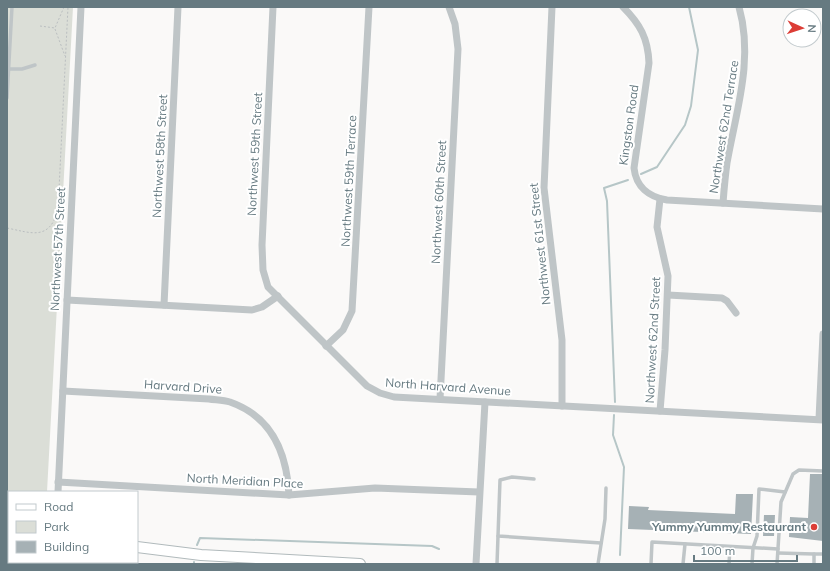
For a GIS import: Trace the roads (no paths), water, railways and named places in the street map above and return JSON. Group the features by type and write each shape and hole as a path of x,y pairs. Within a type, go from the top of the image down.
{"main road":[{"path":"138,547 252,561 360,564"}],"street":[{"name":"Northwest 57th Street","path":"58,491 81,7"},
{"name":"Northwest 58th Street","path":"164,305 178,7"},
{"name":"Northwest 59th Street","path":"273,7 262,245 263,270 268,287 278,296"},
{"name":"Northwest 59th Terrace","path":"326,346 343,330 352,311 369,7"},
{"name":"Northwest 60th Street","path":"440,399 458,49 455,24 449,7"},
{"name":"Northwest 61st Street","path":"552,7 544,188 562,346 562,406"},
{"name":"Kingston Road","path":"623,7 634,18 644,33 649,52 649,63 634,159 634,173 636,180 643,189 660,199 823,209"},
{"name":"Northwest 62nd Terrace","path":"723,203 728,163 744,74 745,43 739,7"},
{"name":"Northwest 62nd Street","path":"660,199 657,227 667,267 668,295 660,411"},
{"path":"668,295 722,298 727,301 736,313"},
{"path":"67,300 252,310 262,307 278,296"},
{"name":"North Harvard Avenue","path":"278,296 367,386 380,393 394,397 821,419"},
{"path":"821,419 823,334"},
{"name":"Harvard Drive","path":"63,391 209,399 230,402 254,415 267,427 280,445 288,471 289,495"},
{"path":"476,564 485,402"},
{"name":"North Meridian Place","path":"58,482 289,495 304,495 375,488 479,492"}],"lane":[{"path":"7,98 10,69 12,7"},
{"path":"10,69 22,69 36,64"},
{"path":"777,564 781,502 795,471 823,471"},
{"path":"497,564 500,480 512,477 534,479"},
{"path":"598,564 605,519 606,488"},
{"path":"752,564 752,548 757,536 759,489 786,492"},
{"path":"498,536 601,543"},
{"path":"651,564 652,542 823,554"},
{"path":"683,564 685,544"},
{"path":"728,564 730,547"},
{"path":"814,554 814,564"}],"waterway":[{"path":"641,174 657,167 685,125 691,106 698,50 689,7"},
{"path":"615,402 607,201 604,188 628,180"},
{"path":"614,415 613,435 624,467 620,555"},
{"path":"197,545 200,538 432,546 439,549"}],"place":[{"name":"Yummy Yummy Restaurant","path":"814,527"}]}
